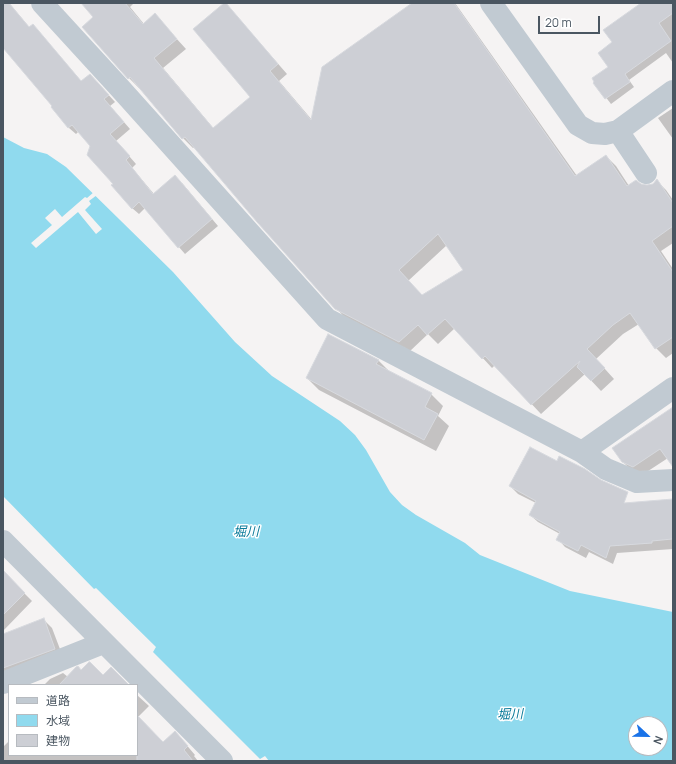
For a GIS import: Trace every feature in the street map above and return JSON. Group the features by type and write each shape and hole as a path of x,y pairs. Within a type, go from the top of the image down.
{"street":[{"path":"42,3 327,319 582,452 606,468 637,482 673,480"},
{"path":"491,3 578,125 592,133 605,134 618,131 673,91"},
{"path":"618,131 646,173"},
{"path":"582,452 673,388"},
{"path":"3,541 222,761"},
{"path":"3,683 103,643"}],"water":[{"name":"堀川","path":"3,137 24,148 47,154 66,167 173,272 235,342 272,376 340,421 355,435 366,450 390,492 402,505 416,515 465,543 480,555 570,591 673,612 673,761 269,761 265,756 260,759 153,652 156,647 96,588 94,589 3,496"}],"pier":[{"path":"94,192 97,195 89,201 91,204 85,210 102,229 96,234 78,212 36,248 31,243 52,225 45,218 55,209 62,217 85,197 87,198"}],"building":[{"path":"3,3 9,3 29,27 33,24 81,81 90,74 109,95 104,99 124,122 110,134 130,156 126,160 153,194 175,175 212,219 178,248 139,202 132,209 111,185 113,184 87,155 90,146 72,125 68,128 51,107 52,106 3,48"},
{"path":"81,3 125,3 143,24 155,13 177,39 154,58 213,128 250,97 193,29 224,3 226,3 278,64 270,71 311,120 322,67 412,3 454,3 575,176 606,155 627,186 636,180 641,184 653,184 657,179 673,203 673,226 652,241 673,272 673,337 655,349 630,313 613,325 587,349 605,368 591,381 577,367 580,361 531,405 485,356 482,359 445,319 427,335 418,325 399,342 335,309 257,222 185,137 182,139 130,77 128,79 82,27 93,17","holes":["438,234 463,270 422,295 399,270"]},
{"path":"641,3 673,3 673,13 659,23 671,41 625,74 630,82 605,99 593,83 592,78 608,67 598,53 612,42 603,30"},
{"path":"328,334 379,360 376,364 432,393 425,407 438,414 424,440 306,378"},
{"path":"673,407 673,467 660,449 633,467 622,462 612,448"},
{"path":"530,447 557,461 559,456 585,469 601,480 628,492 624,503 673,499 673,540 610,546 606,558 581,545 578,551 556,540 560,532 529,515 536,501 509,486"},
{"path":"3,570 25,593 3,615"},
{"path":"44,618 55,649 3,668 3,634"},
{"path":"90,662 103,675 111,667 128,684 60,684 76,667 78,666 81,670"},
{"path":"138,716 163,742 175,731 188,746 184,750 193,761 137,761"}]}
